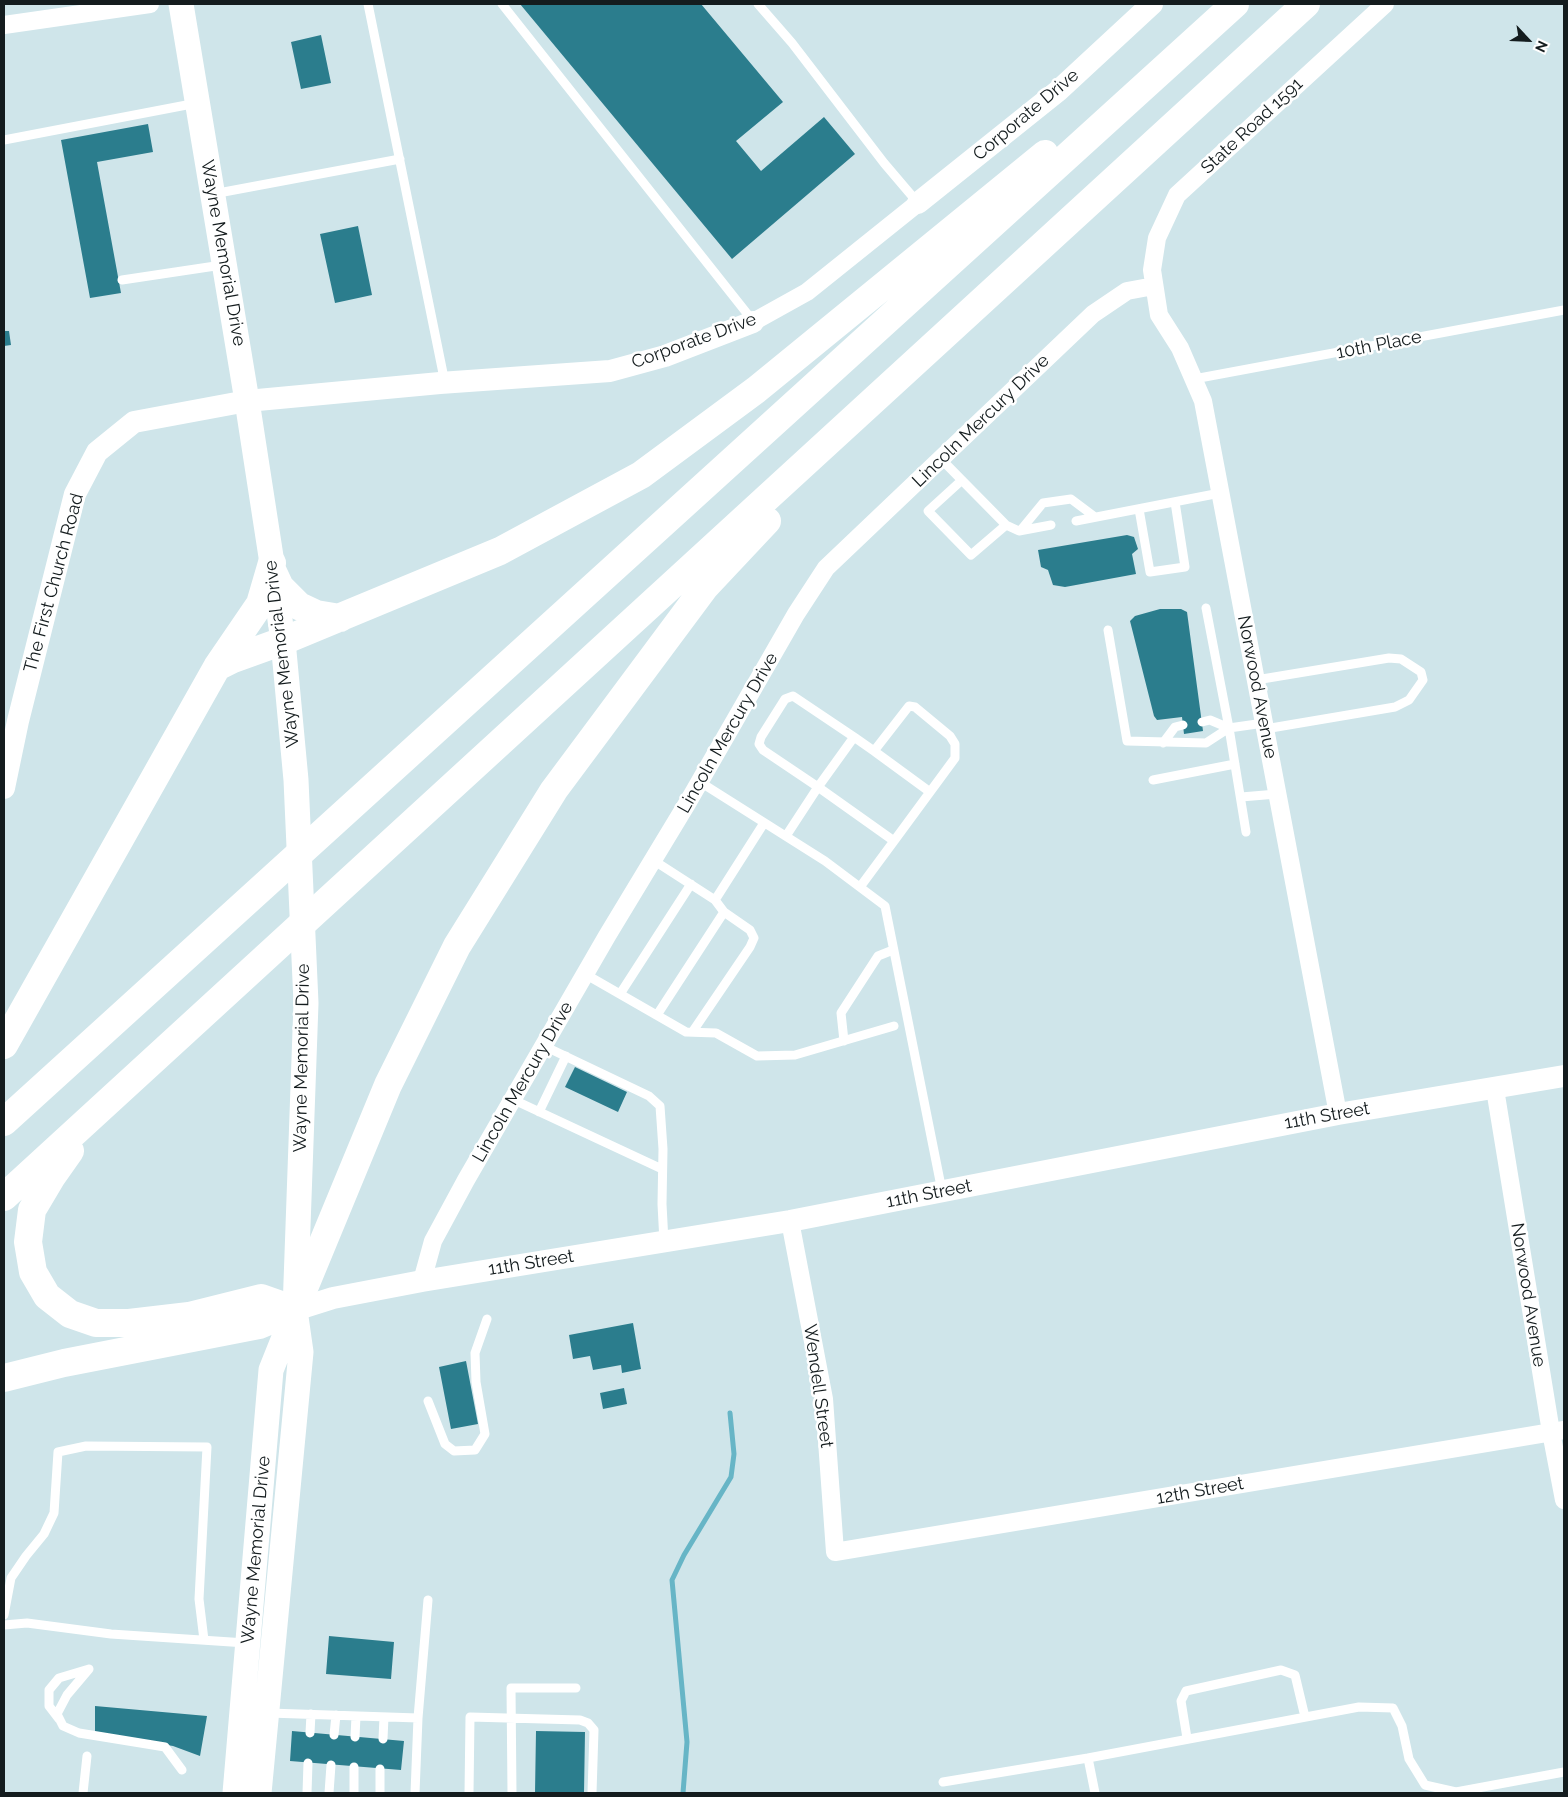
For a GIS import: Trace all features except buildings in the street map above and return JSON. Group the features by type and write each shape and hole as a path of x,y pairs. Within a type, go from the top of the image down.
{"highway":[{"path":"4,1122 1235,4"},
{"path":"4,1197 1306,4"},
{"path":"218,667 233,659 340,618 500,551 641,475 756,390 1041,156 1172,62"},
{"path":"4,1378 64,1363 259,1325 295,1310 388,1085 457,946 554,790 705,588 900,376"},
{"path":"273,567 280,587 299,606 316,614 340,618"},
{"path":"4,1044 218,667 260,604 273,567"},
{"path":"149,1066 71,1150 51,1178 32,1210 28,1242 33,1272 47,1296 70,1314 96,1323 129,1323 189,1316 261,1298 295,1310"}],"main road":[{"name":"Wayne Memorial Drive","path":"181,4 247,401 283,641 296,780 306,1003 295,1310 301,1352 259,1793"},
{"name":"Wayne Memorial Drive","path":"235,1793 270,1370 295,1310"}],"street":[{"path":"4,25 150,4"},
{"name":"Corporate Drive","path":"247,401 445,383 610,371 665,356 753,322 807,292 1058,91 1152,4"},
{"name":"State Road 1591","path":"1153,278 1157,238 1177,195 1385,4"},
{"name":"Norwood Avenue","path":"1153,278 1159,314 1180,348 1203,401 1338,1114"},
{"name":"Lincoln Mercury Drive","path":"422,1281 433,1241 466,1180 514,1100 585,974 700,782 796,614 826,568 1093,314 1127,291 1153,278"},
{"name":"The First Church Road","path":"4,788 18,722 75,494 97,452 134,422 247,401"},
{"name":"11th Street","path":"295,1310 333,1298 422,1281 790,1221 1338,1114 1564,1076"},
{"name":"Norwood Avenue","path":"1495,1089 1558,1431 1564,1500"},
{"name":"Wendell Street","path":"790,1221 824,1399 835,1552"},
{"name":"12th Street","path":"835,1552 1558,1431"}],"lane":[{"path":"368,4 445,383"},
{"path":"502,4 753,322"},
{"path":"758,4 792,43 884,163 918,203"},
{"path":"4,140 197,103"},
{"path":"213,194 400,159"},
{"path":"122,280 224,264"},
{"name":"10th Place","path":"1194,379 1564,310"},
{"path":"941,459 1006,525 1020,531 1051,525"},
{"path":"962,480 928,511 965,549 971,555 1006,525"},
{"path":"1076,521 1220,493"},
{"path":"1020,531 1043,503 1071,499 1095,517"},
{"path":"1139,509 1150,572 1185,567 1175,502"},
{"path":"1206,608 1229,728 1246,832"},
{"path":"1108,630 1127,741 1206,743 1229,728"},
{"path":"1202,722 1210,720 1229,728 1264,726 1395,707 1409,700 1423,680 1421,672 1401,659 1389,658 1256,680"},
{"path":"894,841 763,750 759,744 761,737 786,698 793,696 799,698 930,792"},
{"path":"860,887 955,758 955,744 950,736 915,707 909,706 874,751"},
{"path":"1163,743 1175,727 1183,725"},
{"path":"786,836 854,737"},
{"path":"1153,780 1235,764"},
{"path":"700,782 825,860 885,906 942,1191"},
{"path":"1240,797 1277,794"},
{"path":"715,900 764,823"},
{"path":"653,860 715,900 724,912 750,930 754,938 750,947 693,1031"},
{"path":"620,994 691,884"},
{"path":"657,1015 724,912"},
{"path":"844,1041 841,1013 878,956 893,950"},
{"path":"585,974 686,1032 716,1033 757,1056 795,1055 894,1026"},
{"path":"544,1046 649,1096 660,1106 663,1149 664,1242"},
{"path":"539,1112 566,1056"},
{"path":"514,1100 662,1169"},
{"path":"428,1401 445,1444 454,1451 476,1450 485,1434 476,1382 475,1353 487,1319"},
{"path":"4,1615 10,1578 44,1534 54,1513 58,1452 86,1446 207,1447 199,1600 204,1640"},
{"path":"415,1793 418,1718 428,1600"},
{"path":"4,1625 26,1623 111,1634 248,1643"},
{"path":"60,1719 49,1706 49,1690 59,1678 89,1669 67,1694 57,1714 60,1719 63,1726 79,1733 165,1746 182,1770"},
{"path":"1187,1738 1181,1701 1186,1691 1281,1670 1295,1675 1305,1717"},
{"path":"512,1793 511,1688 576,1688"},
{"path":"942,1782 1088,1758 1359,1707 1393,1708 1402,1726 1409,1759 1425,1785 1456,1792 1564,1772"},
{"path":"267,1713 418,1718"},
{"path":"310,1733 311,1714"},
{"path":"334,1735 336,1715"},
{"path":"355,1737 356,1716"},
{"path":"383,1739 384,1717"},
{"path":"469,1793 470,1718 580,1720 588,1723 594,1730 592,1793"},
{"path":"84,1793 87,1756"},
{"path":"1088,1758 1095,1793"},
{"path":"307,1793 308,1763"},
{"path":"329,1793 331,1765"},
{"path":"354,1767 354,1793"},
{"path":"380,1769 380,1793"}],"waterway":[{"path":"683,1793 687,1742 672,1580 684,1555 731,1477 734,1454 730,1413"}]}
